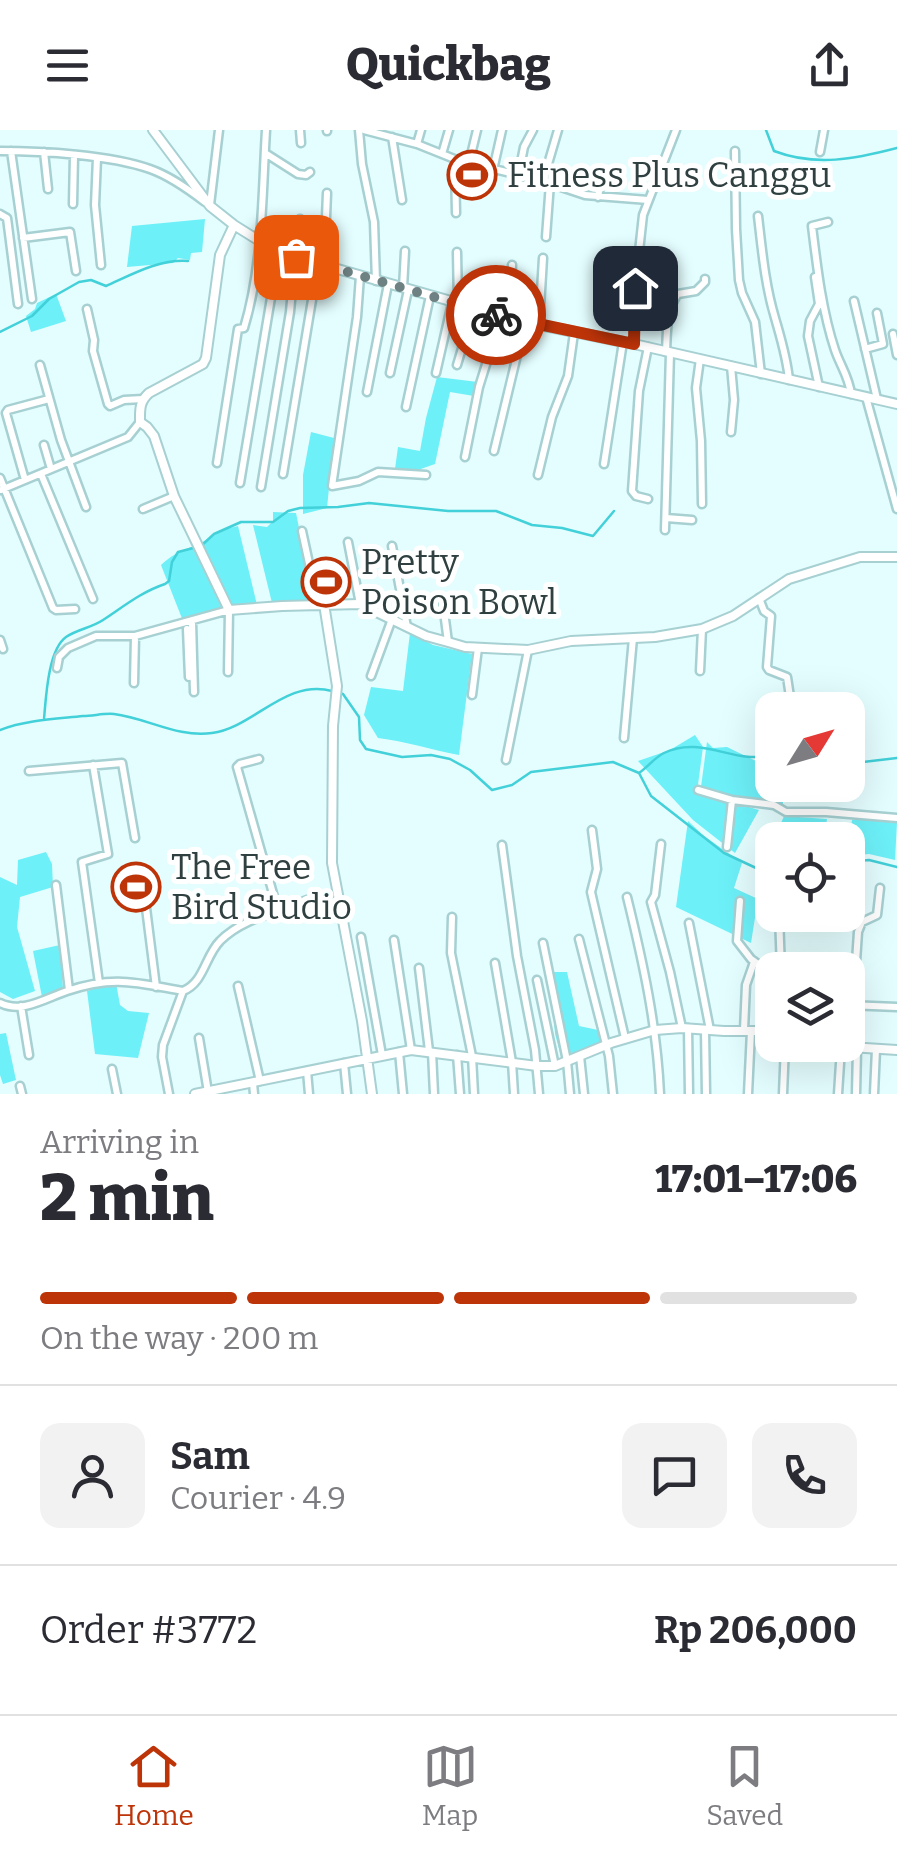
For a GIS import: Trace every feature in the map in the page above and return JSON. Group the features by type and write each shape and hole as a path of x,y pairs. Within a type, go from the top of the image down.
{"street":[{"path":"154,130 208,204"},
{"path":"208,204 219,130"},
{"path":"217,464 238,329 244,328 248,317 266,130"},
{"path":"300,130 301,142"},
{"path":"376,280 374,222 362,164 362,130 390,134 457,160 598,197 648,200"},
{"path":"417,144 421,130"},
{"path":"442,154 449,130"},
{"path":"468,163 477,130"},
{"path":"492,170 502,130"},
{"path":"518,177 524,147 533,130"},
{"path":"546,237 546,182 558,130"},
{"path":"634,344 643,214 676,130"},
{"path":"820,152 824,130"},
{"path":"390,134 402,200"},
{"path":"0,151 97,158 152,170 176,182 258,240 296,257 486,312 897,404"},
{"path":"11,151 32,299"},
{"path":"735,151 739,280 755,322 761,374"},
{"path":"44,152 48,189"},
{"path":"265,153 298,174 310,172"},
{"path":"73,204 74,156"},
{"path":"97,158 95,205 101,265"},
{"path":"456,214 457,160"},
{"path":"598,197 604,170"},
{"path":"176,182 186,173"},
{"path":"283,474 321,265 327,193"},
{"path":"0,214 7,218 18,304"},
{"path":"758,216 764,271 789,380"},
{"path":"807,216 819,304 808,336 819,386"},
{"path":"261,486 290,312 300,219"},
{"path":"828,222 812,226 817,270 835,350 852,394"},
{"path":"87,309 94,340 92,350 110,406 143,398 203,364 220,255 234,225"},
{"path":"24,238 70,232 76,272"},
{"path":"240,482 280,250"},
{"path":"390,374 406,289 406,251"},
{"path":"436,372 455,303 457,252"},
{"path":"539,325 544,258"},
{"path":"464,458 479,386 505,317 512,265"},
{"path":"486,312 488,274"},
{"path":"360,276 332,486 359,481 378,472 426,475"},
{"path":"666,530 667,330 672,302 678,294 696,291 705,278"},
{"path":"367,392 388,284"},
{"path":"406,407 430,296"},
{"path":"854,301 897,509"},
{"path":"457,365 474,308"},
{"path":"865,349 883,344 877,313"},
{"path":"494,451 525,322"},
{"path":"538,475 552,417 568,376 574,333"},
{"path":"893,334 897,355"},
{"path":"604,464 623,342"},
{"path":"648,347 639,391 632,492 648,498"},
{"path":"700,360 696,388 702,504"},
{"path":"40,365 86,507"},
{"path":"731,432 732,366"},
{"path":"2,490 128,437 140,422 143,398"},
{"path":"26,480 6,413 49,399"},
{"path":"140,422 154,436 174,496 229,610 228,672"},
{"path":"44,445 51,470"},
{"path":"40,474 93,599"},
{"path":"0,478 53,608 75,609"},
{"path":"143,510 174,496"},
{"path":"666,518 692,520"},
{"path":"302,531 337,686 332,863 372,1094"},
{"path":"348,542 360,604"},
{"path":"392,546 407,627"},
{"path":"57,668 58,657 96,636 136,636 229,610 360,604 426,636 478,648 528,650 571,642 675,634 702,629 733,616 788,579 860,556 897,557"},
{"path":"759,598 770,616 767,667 787,677 789,692"},
{"path":"443,604 448,642"},
{"path":"370,676 392,619"},
{"path":"188,676 189,622"},
{"path":"189,622 194,692"},
{"path":"700,671 702,629"},
{"path":"134,683 136,636"},
{"path":"624,738 634,638"},
{"path":"0,640 4,649"},
{"path":"472,695 478,648"},
{"path":"506,760 528,650"},
{"path":"260,759 237,768 278,912"},
{"path":"30,771 122,763 135,838"},
{"path":"92,765 108,854 82,862 99,983"},
{"path":"698,790 732,800 774,805 786,812 897,818"},
{"path":"727,847 732,800"},
{"path":"592,830 597,868 590,892 625,1038"},
{"path":"661,844 651,905 685,1028 689,1094"},
{"path":"502,845 539,1094"},
{"path":"56,885 69,990"},
{"path":"856,952 862,922 877,916 880,888"},
{"path":"626,896 656,1030 660,1094"},
{"path":"0,1003 21,1006 69,990 128,980 183,991 195,985 220,940 253,920 314,899 338,904"},
{"path":"740,900 737,941 754,962 746,985 748,1094"},
{"path":"146,908 156,986"},
{"path":"452,917 451,954 472,1056 474,1094"},
{"path":"689,922 708,1030 706,1094"},
{"path":"360,937 382,1055"},
{"path":"579,939 606,1044 613,1094"},
{"path":"394,940 410,1050"},
{"path":"543,944 568,1061 570,1094"},
{"path":"495,964 514,1094"},
{"path":"419,968 434,1094"},
{"path":"537,980 554,1066"},
{"path":"238,986 256,1082 254,1094"},
{"path":"169,1094 163,1045 183,991"},
{"path":"21,1006 30,1055"},
{"path":"865,1006 897,1007"},
{"path":"195,1094 410,1050 554,1066 606,1044 656,1030 755,1030"},
{"path":"199,1038 208,1092"},
{"path":"865,1049 897,1050"},
{"path":"874,1094 876,1049"},
{"path":"399,1052 403,1094"},
{"path":"457,1054 460,1094"},
{"path":"580,1056 584,1094"},
{"path":"783,1094 784,1062"},
{"path":"838,1094 840,1062"},
{"path":"856,1094 857,1062"},
{"path":"344,1063 346,1094"},
{"path":"112,1068 117,1094"},
{"path":"306,1071 309,1094"}],"shaded area":[{"path":"205,219 202,252 191,253 190,260 178,258 173,263 127,267 132,226"},
{"path":"56,294 66,321 31,332 26,316 37,303"},
{"path":"437,377 478,382 474,396 450,392 435,464 415,471 395,469 398,447 420,451"},
{"path":"311,432 334,438 327,508 303,514 303,475"},
{"path":"273,512 296,513 314,602 272,603 253,525 267,527 273,521"},
{"path":"238,526 257,605 183,621 161,565 178,553"},
{"path":"410,633 433,645 472,654 459,755 378,738 364,715 371,687 403,691"},
{"path":"695,735 703,747 697,792 759,810 735,853 693,820 638,761 670,750"},
{"path":"707,742 713,748 727,747 755,761 755,802 783,802 783,808 747,801 701,787"},
{"path":"784,816 827,819 827,822 782,822"},
{"path":"852,820 897,822 895,860 865,854 865,822"},
{"path":"688,821 742,863 734,888 755,898 751,943 676,907"},
{"path":"46,852 52,864 53,887 20,897 17,927 35,991 13,999 0,992 0,877 17,885 18,860"},
{"path":"60,945 63,989 42,997 33,951"},
{"path":"550,972 567,972 579,1026 603,1031 607,1043 563,1063 555,1034"},
{"path":"116,983 120,1005 128,1011 149,1013 138,1058 95,1054 87,991"},
{"path":"6,1033 16,1080 3,1084 0,1034"}],"waterway":[{"path":"766,130 774,151 805,159 851,158 897,148"},
{"path":"0,332 32,316 49,299 79,282 91,280 106,286 156,265 188,261"},
{"path":"44,719 52,663 60,643 169,581 178,552 201,546 214,534 241,522 273,522 300,508 369,503 448,511 496,511 532,525 593,536 614,511"},
{"path":"0,730 41,720 110,714 187,733 212,733 300,691 332,691"},
{"path":"339,693 359,717 360,740 366,749 402,757 431,755 450,759 470,770 492,790 512,785 531,772 613,762 639,773 651,796 724,853 755,868"},
{"path":"639,773 660,755 678,748 706,748 755,757"},
{"path":"865,762 897,758"},
{"path":"865,860 897,867"}],"way so far":[{"path":"296,257 496,315"}],"place":[{"name":"Fitness Plus Canggu","path":"472,175"},
{"name":"Pretty Poison Bowl","path":"326,582"},
{"name":"The Free Bird Studio","path":"136,887"}],"route":[{"path":"496,315 634,344 635,288"}]}
